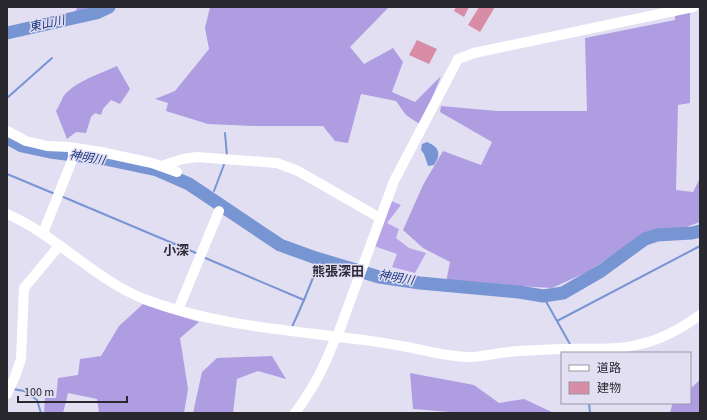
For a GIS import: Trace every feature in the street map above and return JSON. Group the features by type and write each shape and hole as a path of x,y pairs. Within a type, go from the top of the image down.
{"street":[{"path":"295,413 308,396 337,337 394,181 458,59 474,53 693,7"},
{"path":"7,131 26,141 73,152 102,152 152,163 177,172"},
{"path":"43,233 73,152"},
{"path":"161,166 197,157 277,163 298,171 380,218"},
{"path":"178,310 219,210"},
{"path":"7,214 21,220 43,233 59,246 130,292 178,310 214,320 280,331 337,337 407,347 439,354 470,357 511,352 612,348 640,345 665,336 686,325 700,315"},
{"path":"7,394 21,360 24,288 59,246"}],"shaded area":[{"path":"76,7 106,7 97,11 71,16 77,9"},
{"path":"210,7 389,7 350,47 364,64 393,48 403,62 392,92 415,102 441,76 421,125 406,115 396,101 361,94 348,143 335,141 323,126 252,126 208,124 166,111 168,103 155,99 175,91 209,49 205,28"},
{"path":"675,7 690,7 690,103 678,105 676,190 693,192 700,178 700,222 675,231 655,231 620,250 587,272 552,288 446,282 450,262 423,248 403,230 423,185 443,151 481,165 492,142 440,112 441,106 497,111 587,111 585,38 675,20"},
{"path":"117,66 130,89 120,104 111,100 103,109 101,115 95,113 91,117 86,133 76,132 67,139 56,111 63,97 81,82"},
{"path":"387,199 401,205 387,223 399,229 396,238 409,248 426,253 415,273 392,267 397,254 371,245"},
{"path":"143,304 199,322 180,338 188,389 184,413 99,413 97,399 68,393 63,413 44,413 45,398 56,398 58,378 78,375 80,359 101,356 119,326"},
{"path":"272,356 286,379 258,371 237,379 233,413 193,413 202,372 217,358"},
{"path":"410,373 474,385 499,403 524,399 554,413 463,413 413,409"},
{"path":"700,380 700,413 670,413 673,404 691,404 691,388"}],"water":[{"path":"427,142 434,146 438,151 438,157 434,165 428,166 421,150 422,144"}],"building":[{"path":"456,7 469,7 464,17 454,11"},
{"path":"479,7 495,7 480,32 468,25"},
{"path":"417,40 437,49 429,64 409,55"}],"waterway":[{"name":"東山川","path":"7,33 96,13 109,7"},
{"path":"7,98 52,58"},
{"path":"225,133 227,156"},
{"name":"神明川","path":"7,138 22,146 50,152 105,159 157,170 189,184 280,245 316,258 379,277 420,283 519,292 543,296 563,293 601,271 645,239 657,235 692,233 700,231"},
{"path":"214,191 225,162"},
{"path":"7,174 55,194"},
{"path":"61,196 196,253"},
{"path":"557,321 700,246"},
{"path":"203,257 304,300 292,327"},
{"path":"304,300 317,268"},
{"path":"543,296 571,346"},
{"path":"13,389 24,391 37,400 41,413"},
{"path":"589,404 590,413"}],"district":[{"name":"小深","path":"176,251"},
{"name":"熊張深田","path":"338,272"}]}
